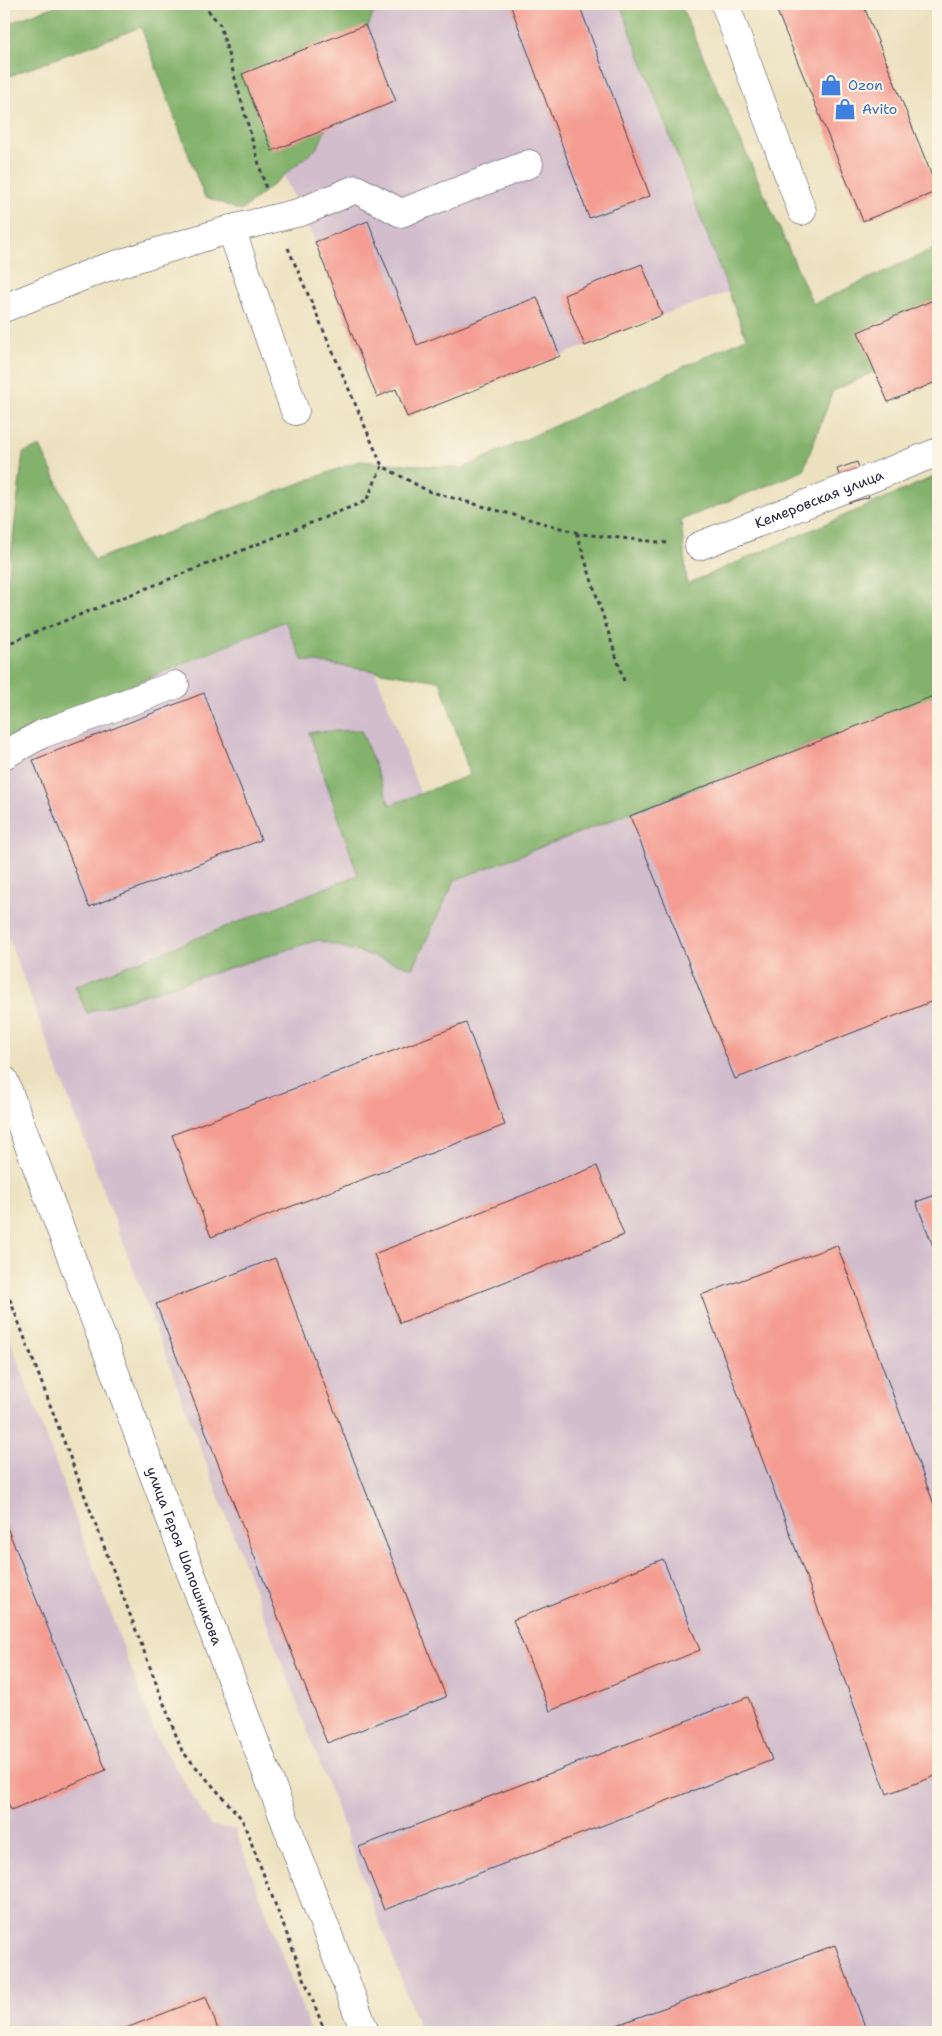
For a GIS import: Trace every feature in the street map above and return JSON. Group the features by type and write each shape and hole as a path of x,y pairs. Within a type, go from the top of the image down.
{"street":[{"path":"725,4 802,211"},
{"path":"4,308 99,270 231,230 301,212 356,189 401,213 529,164"},
{"path":"231,230 295,411"},
{"name":"Кемеровская улица","path":"699,546 938,452"},
{"path":"4,755 42,734 175,685"},
{"name":"улица Героя Шапошникова","path":"4,1080 365,2032"}],"path":[{"path":"4,645 366,501 382,466 428,491 582,534 699,546"},
{"path":"582,534 577,535 624,681"},
{"path":"4,1284 182,1751 242,1819 325,2032"}],"shaded area":[{"path":"342,4 635,4 729,292 662,315 407,417 396,390 377,397 315,242 272,151"},
{"path":"331,550 433,828 938,622 938,2032 421,2032 4,927 4,687"},
{"path":"4,1323 156,1736 211,1826 235,1829 311,2032 4,2032"}],"green space":[{"path":"61,4 383,4 376,7 318,147 241,211 204,196 141,27 4,78 4,25"},
{"path":"620,4 680,4 813,304 938,247 938,342 833,391 803,471 681,520 687,584 938,475 938,696 455,880 413,968 318,940 87,1013 75,986 358,875 309,732 361,730 390,805 470,775 440,681 302,660 285,621 4,739 4,583 8,581 23,453 40,446 94,560 359,461 463,468 746,338"}],"building":[{"path":"510,4 579,4 650,196 589,218"},
{"path":"774,4 863,4 938,191 863,221"},
{"path":"365,25 396,101 272,151 242,74"},
{"path":"368,221 417,345 537,297 560,356 407,417 396,389 377,397 315,242"},
{"path":"642,264 662,315 585,346 564,295"},
{"path":"938,298 938,381 888,402 858,332"},
{"path":"857,462 869,497 848,503 837,469"},
{"path":"204,693 261,840 89,907 33,760"},
{"path":"938,694 938,999 735,1079 630,816"},
{"path":"466,1023 505,1125 211,1237 172,1135"},
{"path":"597,1166 624,1235 400,1323 374,1254"},
{"path":"938,1194 938,1259 916,1202"},
{"path":"837,1245 938,1515 938,1775 887,1794 701,1295"},
{"path":"275,1258 446,1697 327,1743 156,1304"},
{"path":"4,1520 106,1770 11,1810 4,1793"},
{"path":"663,1559 700,1650 550,1711 513,1620"},
{"path":"748,1697 772,1760 384,1910 359,1847"},
{"path":"835,1945 867,2032 598,2032"},
{"path":"206,1997 219,2032 116,2032"}],"place":[{"name":"Ozon","path":"831,85"},
{"name":"Avito","path":"845,109"}]}
